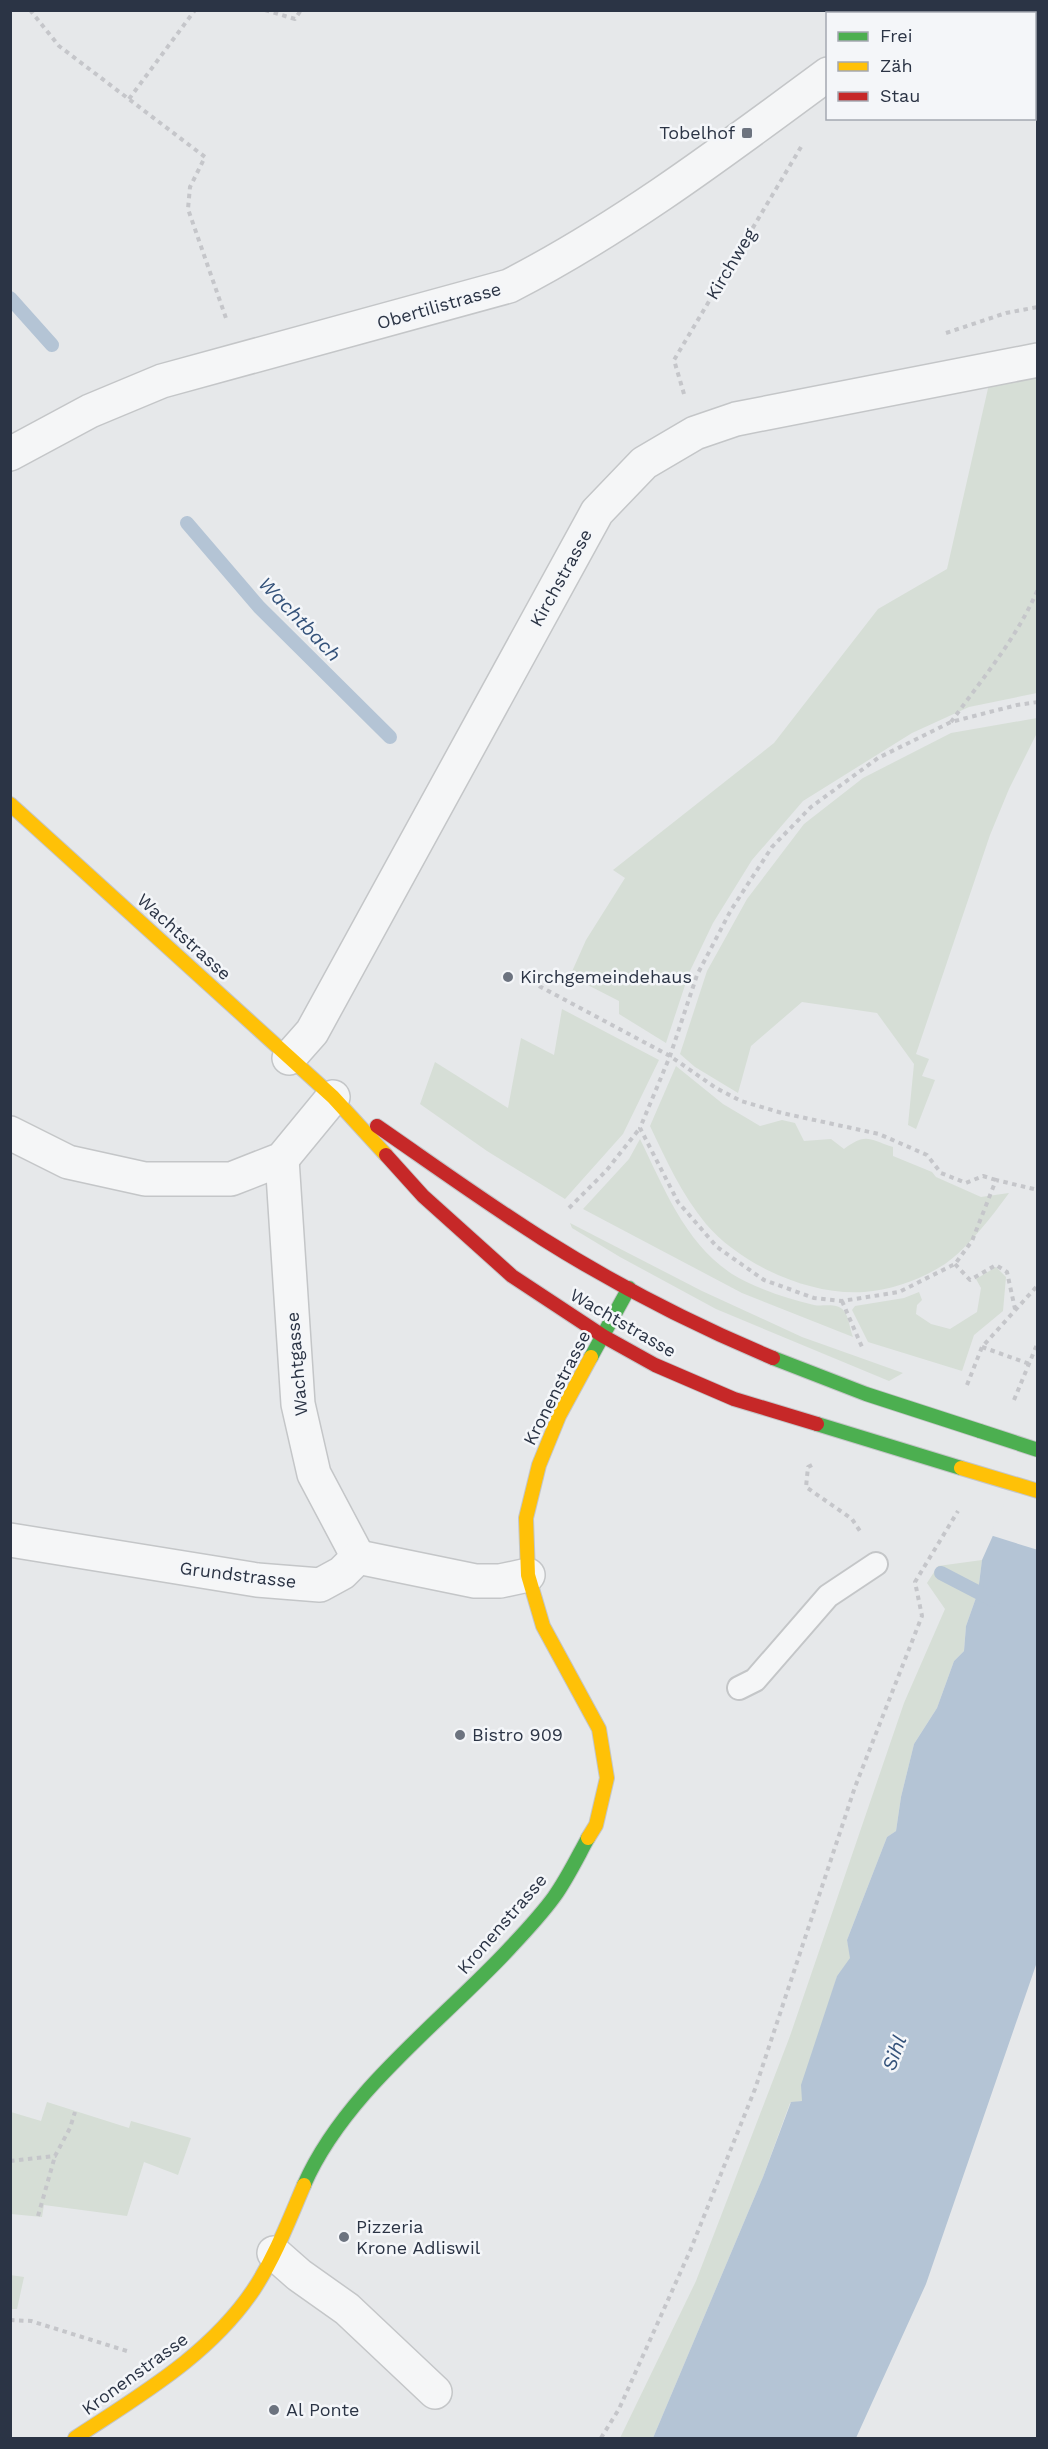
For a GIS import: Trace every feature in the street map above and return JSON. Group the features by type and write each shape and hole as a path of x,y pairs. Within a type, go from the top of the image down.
{"main road":[{"name":"Wachtstrasse","path":"10,804 333,1097 423,1196 512,1276 603,1336 655,1365 734,1399 1038,1491"},
{"name":"Wachtstrasse","path":"333,1097 543,1239 629,1288 732,1340 789,1365 908,1410 1038,1450"},
{"name":"Kronenstrasse","path":"75,2439 177,2370 228,2324 255,2288 274,2253 314,2162 337,2127 385,2073 509,1949 547,1905 596,1825 607,1778 599,1730 543,1626 528,1575 526,1518 539,1465 559,1416 629,1288"}],"street":[{"name":"Obertilistrasse","path":"10,454 90,411 162,381 508,286 551,264 628,216 826,75"},
{"name":"Kirchstrasse","path":"289,1058 312,1032 597,512 644,463 695,433 736,419 1038,360"},
{"path":"10,1133 68,1162 145,1179 231,1179 282,1159 333,1097"},
{"name":"Wachtgasse","path":"282,1159 298,1404 314,1474 358,1557"},
{"name":"Grundstrasse","path":"10,1540 258,1580 320,1585 342,1573 358,1557"},
{"path":"358,1557 475,1581 500,1581 528,1575"},
{"path":"274,2253 299,2275 347,2309 435,2392"}],"lane":[{"path":"739,1688 755,1680 828,1596 876,1564"}],"path":[{"path":"30,10 60,46 205,157 190,187 188,209 228,327"},
{"path":"129,99 195,10"},
{"path":"265,10 295,19 301,10"},
{"name":"Kirchweg","path":"695,433 674,360 807,137"},
{"path":"951,722 1009,642 1038,589"},
{"path":"567,1210 606,1172 640,1128 670,1056 697,975 731,910 772,848 811,807 878,759 951,722 1038,702"},
{"path":"539,986 670,1056 716,1088 741,1101 782,1113 879,1134 927,1155 941,1173 966,1183 983,1176 1038,1190"},
{"path":"640,1128 678,1202 717,1247 764,1280 814,1298 842,1301 899,1292 955,1264 972,1241 996,1180"},
{"path":"955,1264 970,1280 996,1265 1006,1272 1015,1309"},
{"path":"968,1384 982,1347 1038,1285"},
{"path":"842,1301 862,1348"},
{"path":"982,1347 1030,1364"},
{"path":"808,1467 806,1487 852,1519 869,1543 876,1564 882,1571 915,1582"},
{"path":"602,2439 620,2409 690,2251 751,2099 855,1787 922,1616"},
{"path":"38,2216 55,2156 70,2128 75,2112"},
{"path":"10,2162 55,2156"},
{"path":"10,2320 31,2321 131,2352"}],"shaded area":[{"path":"1037,374 1037,693 969,707 912,733 803,801 752,860 713,923 689,973 666,1043 619,1014 619,1001 570,976 586,940 625,878 613,870 774,743 878,609 947,569 989,384"},
{"path":"1037,718 1037,733 1009,789 990,835 916,1054 929,1059 922,1076 935,1080 916,1129 908,1125 914,1064 877,1013 802,1002 751,1046 738,1093 695,1067 680,1054 707,971 747,899 804,824 863,778 951,733"},
{"path":"562,1009 659,1060 623,1134 565,1199 487,1151 420,1104 435,1062 508,1108 521,1038 554,1055"},
{"path":"676,1066 723,1104 760,1126 782,1120 795,1123 804,1141 831,1139 844,1149 863,1139 873,1140 893,1147 893,1156 932,1172 936,1177 981,1197 1009,1193 980,1231 954,1257 936,1269 906,1283 875,1291 843,1292 821,1289 778,1275 738,1252 706,1224 682,1189 662,1152 650,1126"},
{"path":"640,1139 677,1213 701,1247 716,1261 741,1279 793,1300 841,1308 847,1317 853,1337 742,1293 583,1209 629,1159"},
{"path":"570,1223 702,1291 802,1337 903,1373 889,1381 716,1309 620,1257 572,1228"},
{"path":"996,1267 1006,1277 1003,1311 974,1335 962,1371 868,1342 852,1310 855,1306 904,1298 919,1292 922,1300 917,1305 916,1314 931,1324 950,1329 977,1312 981,1288 976,1279"},
{"path":"982,1560 978,1592 966,1626 964,1651 954,1661 937,1708 914,1744 901,1797 896,1831 887,1837 847,1940 851,1958 837,1976 802,2101 790,2103 763,2177 653,2438 620,2438 696,2281 790,2036 904,1703 945,1609 927,1583 938,1566"},
{"path":"47,2102 129,2128 131,2121 191,2138 178,2175 144,2162 127,2216 44,2205 42,2217 11,2214 11,2112 41,2121"},
{"path":"10,2275 24,2277 17,2309 11,2309"}],"water":[{"name":"Sihl","path":"1037,1437 1037,1962 926,2284 856,2438 653,2438 763,2177 791,2102 802,2101 801,2085 837,1976 850,1958 847,1940 887,1837 896,1831 901,1797 914,1744 937,1708 954,1661 964,1651 966,1626 978,1592 982,1560"}],"pier":[{"path":"1038,1434 1038,1550 990,1535 1035,1436"}],"waterway":[{"name":"Wachtbach","path":"10,298 52,345"},
{"name":"Wachtbach","path":"187,523 259,607 390,737"},
{"name":"Wachtbach","path":"941,1573 993,1600"}],"traffic: fast":[{"path":"591,1357 629,1288"},
{"path":"773,1358 866,1394 980,1431"},
{"path":"817,1424 961,1468"},
{"path":"980,1431 1038,1450"},
{"path":"304,2185 322,2151 343,2120 369,2089 521,1937 544,1910 563,1883 588,1838"}],"traffic: slow":[{"path":"10,804 333,1097 386,1155"},
{"path":"588,1838 596,1825 607,1778 599,1729 543,1626 528,1575 526,1518 539,1465 559,1416 591,1357"},
{"path":"961,1468 1038,1491"},
{"path":"75,2438 149,2389 217,2334 254,2289 269,2264 304,2185"}],"traffic: jam":[{"path":"377,1126 501,1212 571,1256 656,1303 773,1358"},
{"path":"386,1155 423,1196 512,1276 603,1336 655,1365 734,1399 817,1424"}],"place":[{"name":"Tobelhof","path":"747,133"},
{"name":"Kirchgemeindehaus","path":"508,977"},
{"name":"Bistro 909","path":"460,1735"},
{"name":"Pizzeria Krone Adliswil","path":"344,2237"},
{"name":"Al Ponte","path":"274,2410"}]}
